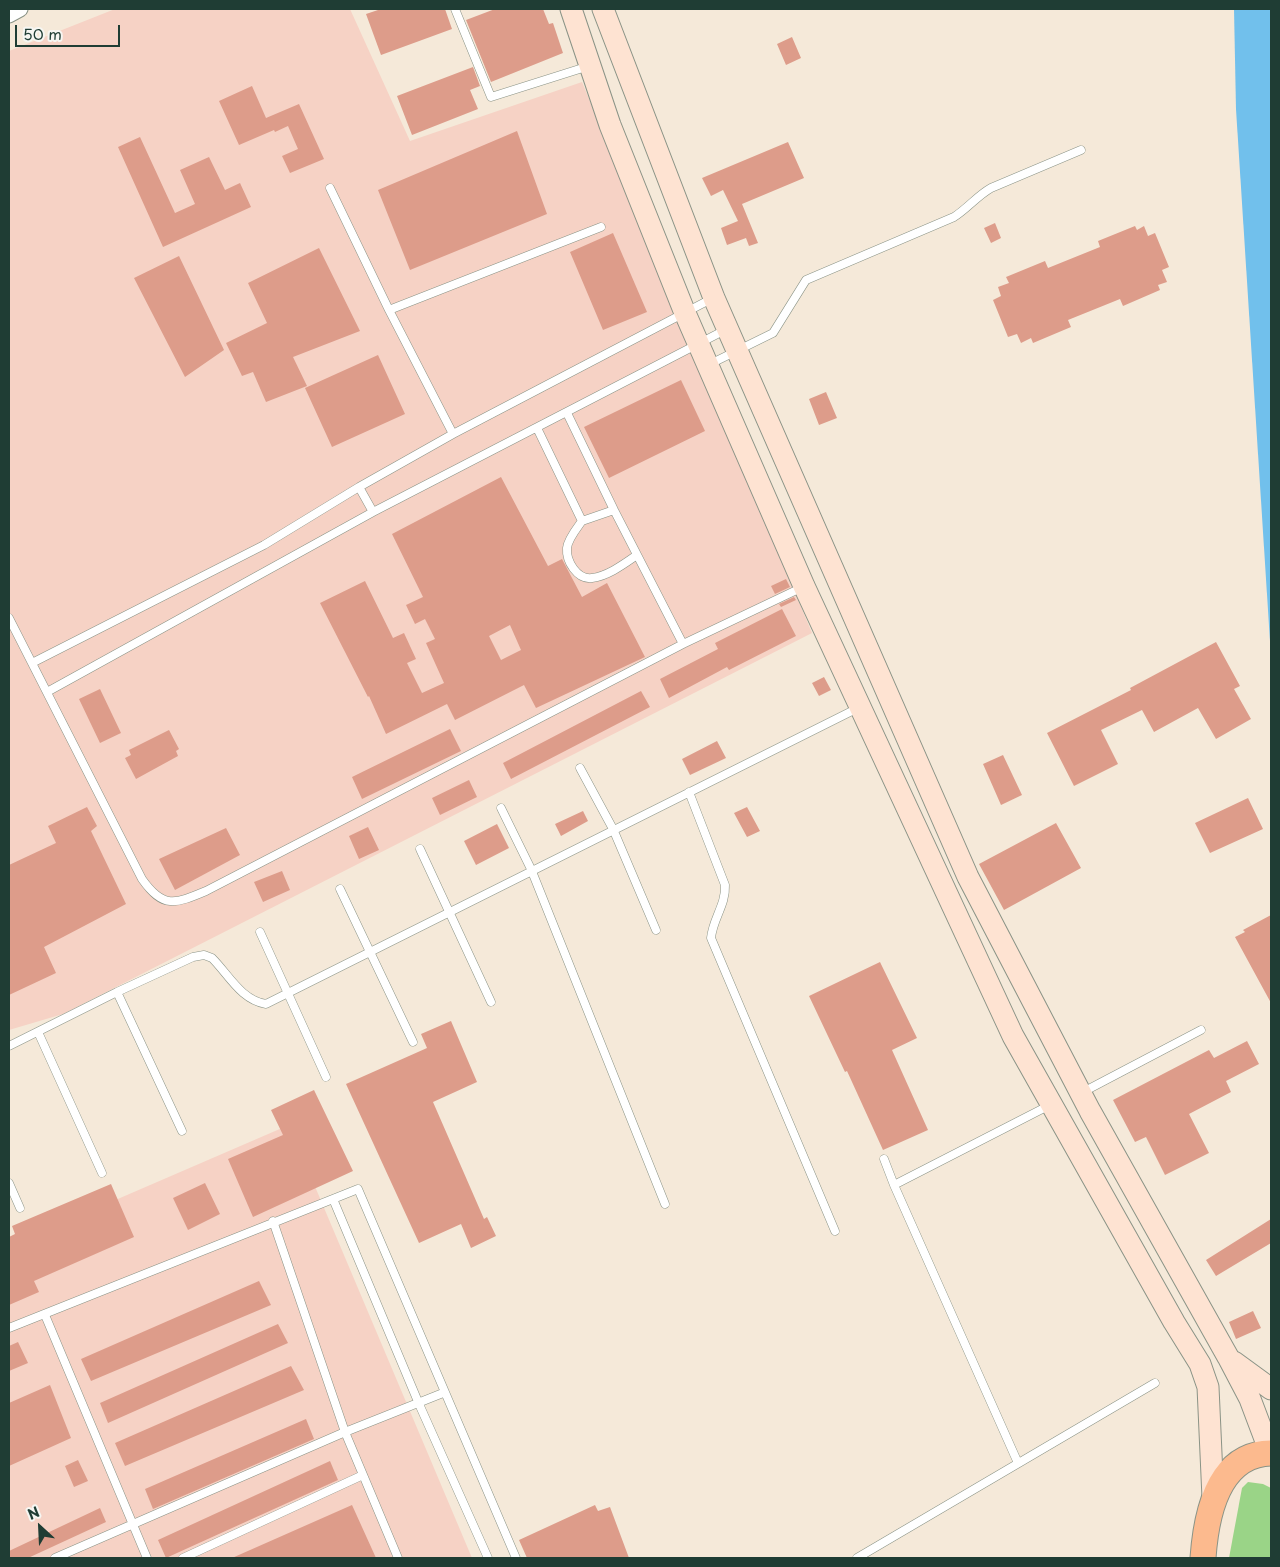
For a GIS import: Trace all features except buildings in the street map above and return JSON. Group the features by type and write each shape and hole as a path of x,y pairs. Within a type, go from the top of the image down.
{"highway":[{"path":"1203,1558 1213,1498 1225,1477 1240,1464 1270,1453"}],"main road":[{"path":"570,9 591,65 610,125 685,313 804,586 860,707 1013,1036 1174,1322 1200,1364 1208,1387 1213,1498"},
{"path":"603,9 714,298 729,328 968,878 1081,1093 1228,1357 1250,1399 1270,1453"},
{"path":"1228,1357 1271,1389"}],"street":[{"path":"9,15 20,9"}],"lane":[{"path":"455,9 491,97 591,65"},
{"path":"708,364 773,333 806,280 954,217 966,210 980,194 991,188 1081,150"},
{"path":"330,188 389,310 453,434"},
{"path":"389,310 601,227"},
{"path":"32,663 264,545 359,487 453,434 714,298"},
{"path":"47,692 372,512 729,328"},
{"path":"567,413 614,510 683,644"},
{"path":"537,428 582,521"},
{"path":"359,487 372,512"},
{"path":"614,510 582,521 570,540 567,549 570,560 581,576 591,578 600,576 637,555"},
{"path":"9,618 142,879 154,895 166,901 185,900 206,892 683,644 804,586"},
{"path":"9,1046 117,992 193,957 204,956 212,958 245,996 254,1002 266,1004 289,994 531,869 860,707"},
{"path":"580,768 613,829 656,930"},
{"path":"689,792 724,885 725,897 712,926 711,938 835,1231"},
{"path":"501,808 531,869 665,1204"},
{"path":"420,849 491,1002"},
{"path":"340,889 413,1042"},
{"path":"260,932 326,1077"},
{"path":"117,992 182,1131"},
{"path":"1081,1093 1201,1030"},
{"path":"38,1032 102,1173"},
{"path":"894,1185 1051,1104"},
{"path":"884,1159 1018,1463"},
{"path":"9,1183 20,1208"},
{"path":"9,1328 358,1190 443,1392 516,1558"},
{"path":"333,1200 418,1404 488,1558"},
{"path":"273,1222 345,1432 398,1558"},
{"path":"45,1315 148,1558"},
{"path":"857,1558 1155,1383"},
{"path":"55,1558 345,1432 418,1404 443,1392"},
{"path":"183,1558 363,1475"}],"shaded area":[{"path":"115,9 350,9 410,141 582,82 812,633 63,1014 9,1030 9,51"},
{"path":"289,1125 472,1558 9,1558 9,1246"}],"green space":[{"path":"1248,1482 1263,1484 1271,1488 1271,1558 1229,1558 1242,1488"}],"water":[{"path":"1234,9 1271,9 1271,657 1236,109"}]}
